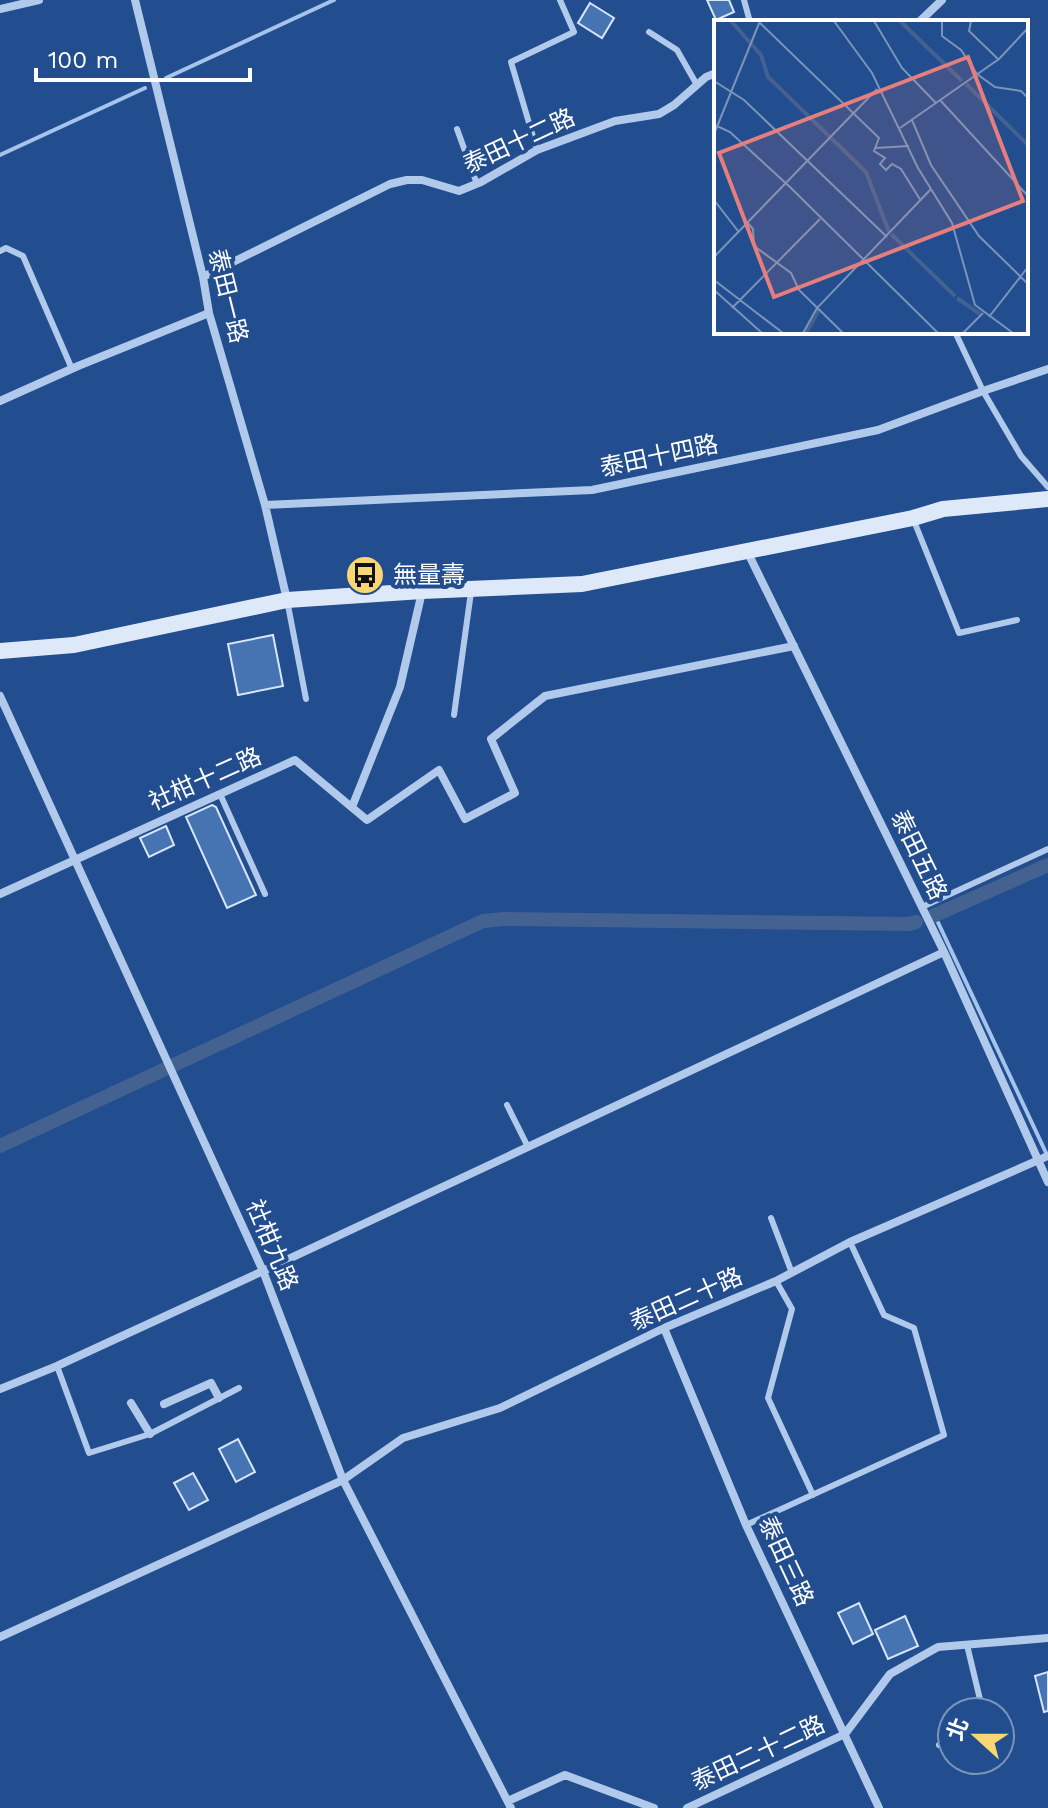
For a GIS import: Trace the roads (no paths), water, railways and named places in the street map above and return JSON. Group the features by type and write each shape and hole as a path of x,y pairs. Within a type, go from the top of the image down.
{"street":[{"path":"0,9 39,0"},
{"name":"泰田一路","path":"135,0 203,277 209,313 265,505 287,600"},
{"path":"921,20 942,0"},
{"name":"泰田十二路","path":"203,277 390,184 422,180 459,191 537,150 615,121 659,114 714,74"},
{"path":"0,401 209,313"},
{"name":"泰田十四路","path":"265,505 592,490 878,430 1048,369"},
{"path":"0,651 74,645 287,600 582,584 913,518 943,509 1048,499"},
{"name":"泰田五路","path":"747,550 944,952 1048,1182"},
{"path":"422,591 400,687 352,807 367,820 439,770 465,819 515,793 491,739 545,696 794,646"},
{"name":"社柑九路","path":"0,696 263,1271 343,1480 509,1805"},
{"name":"社柑十二路","path":"0,894 295,760 352,807"},
{"path":"0,1389 263,1271 944,952"},
{"name":"泰田二十路","path":"0,1637 343,1480 403,1438 500,1408 664,1328 776,1281 850,1242 1048,1156"},
{"name":"泰田三路","path":"664,1328 746,1525 879,1808"},
{"path":"164,1404 211,1383 219,1398"},
{"path":"131,1403 150,1434"},
{"name":"泰田二十二路","path":"687,1808 845,1734 890,1674 938,1647 1048,1638"},
{"path":"509,1805 565,1775 654,1808"}],"lane":[{"path":"537,150 511,62 574,32 560,0"},
{"path":"744,0 749,20"},
{"path":"649,32 677,50 697,85"},
{"path":"457,129 477,184"},
{"path":"0,251 6,248 23,256 72,369"},
{"path":"956,334 983,391 1021,456 1048,487"},
{"path":"913,518 959,633 1017,620"},
{"path":"454,715 471,589"},
{"path":"287,600 306,699"},
{"path":"220,794 265,894"},
{"path":"922,907 1048,849"},
{"path":"507,1105 528,1147"},
{"path":"771,1218 792,1273"},
{"path":"746,1525 944,1435 914,1328 884,1315 850,1242"},
{"path":"776,1281 792,1309 768,1398 813,1495"},
{"path":"57,1366 89,1453 150,1434 239,1388"},
{"path":"967,1645 979,1696"}],"waterway":[{"path":"166,78 334,0"},
{"path":"0,155 145,88"},
{"path":"933,916 1048,865"},
{"path":"935,916 1047,1155"},
{"path":"0,1146 483,921 916,922"}],"place":[{"name":"無量壽","path":"365,575"}]}
